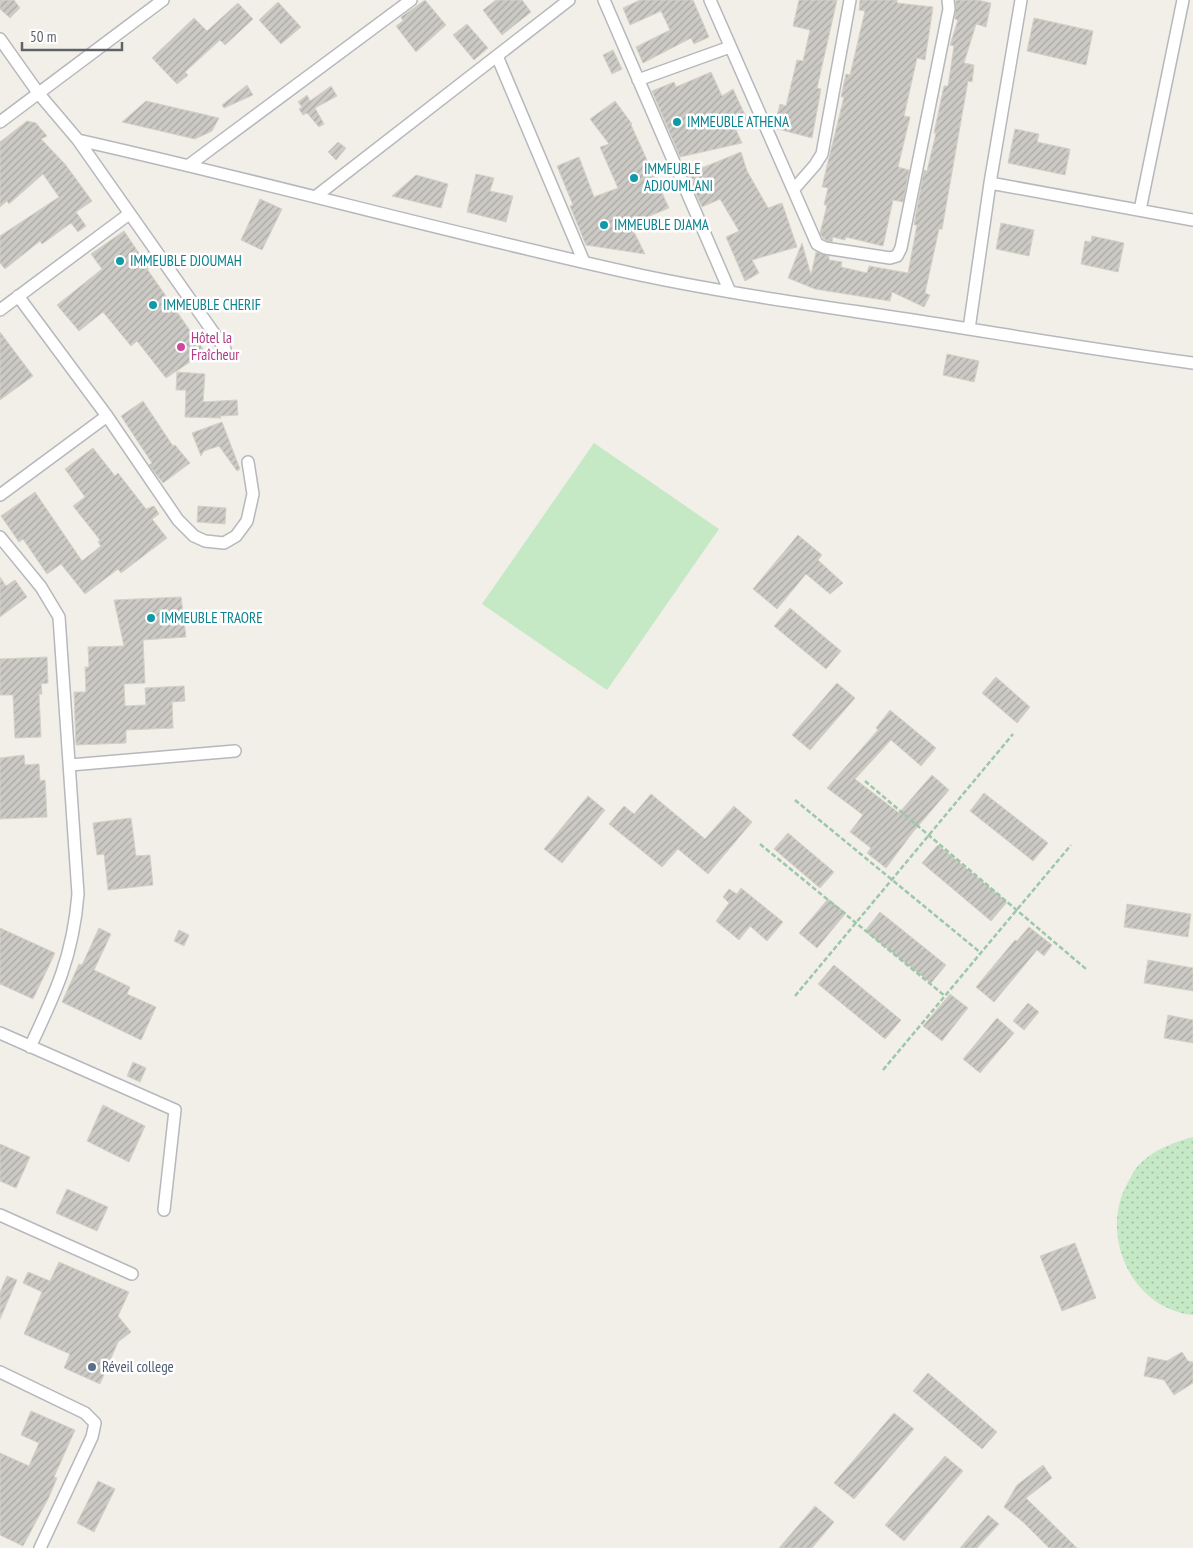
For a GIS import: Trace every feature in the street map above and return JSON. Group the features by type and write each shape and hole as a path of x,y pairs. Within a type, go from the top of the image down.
{"street":[{"path":"0,122 163,0"},
{"path":"189,165 411,0"},
{"path":"315,197 569,0"},
{"path":"604,0 730,292"},
{"path":"710,0 817,244 825,248 890,258 897,256 903,239 949,9 948,0"},
{"path":"794,189 816,165 823,148 850,0"},
{"path":"969,329 990,183 1021,0"},
{"path":"1140,210 1183,0"},
{"path":"0,38 39,94 78,140 225,349"},
{"path":"638,80 730,47"},
{"path":"497,56 584,262"},
{"path":"78,140 189,165 584,262 730,292 1107,352 1193,363"},
{"path":"990,183 1193,220"},
{"path":"0,310 129,214"},
{"path":"18,296 107,416 178,520 194,536 205,541 224,543 236,536 247,521 252,494 248,462"},
{"path":"0,496 107,416"},
{"path":"0,537 41,587 59,617 78,894 76,917 66,966 30,1047"},
{"path":"70,764 235,751"},
{"path":"0,1033 175,1110 164,1210"},
{"path":"0,1215 132,1274"},
{"path":"0,1372 85,1413 95,1423 92,1437 40,1548"}],"path":[{"path":"795,996 1012,734"},
{"path":"865,781 1086,969"},
{"path":"795,800 981,954"},
{"path":"760,844 945,996"},
{"path":"883,1070 1071,845"}],"green space":[{"path":"594,443 719,529 607,690 482,604"},
{"path":"1193,1137 1193,1315 1172,1310 1153,1299 1138,1285 1127,1267 1119,1247 1117,1226 1119,1204 1127,1184 1137,1167 1149,1156 1163,1148"}],"building":[{"path":"0,0 14,0 20,8 10,18 0,9"},
{"path":"425,0 446,25 416,52 396,26 403,21 401,17"},
{"path":"496,0 522,0 531,12 502,35 483,10"},
{"path":"640,0 693,0 709,37 694,44 691,38 643,63 636,47 670,30 661,11 630,25 623,8"},
{"path":"799,0 837,0 817,88 821,89 812,138 774,128 780,104 786,106 797,60 803,61 810,30 793,26"},
{"path":"860,0 897,0 897,3 933,7 925,60 917,58 904,116 910,117 898,167 909,170 903,202 893,200 883,246 846,237 845,240 833,237 832,242 827,241 820,233 827,205 824,205 828,188 822,187 844,97 841,97 846,74 850,75 865,11 859,10"},
{"path":"956,0 977,0 991,3 986,27 976,24 964,63 974,65 972,82 968,81 942,229 939,229 925,293 930,295 924,307 892,292 890,301 815,289 788,278 802,243 811,275 816,252 829,256 829,260 842,262 841,267 867,273 869,266 908,273 917,225 914,225 924,170 927,171 944,86 948,86 954,46 950,45 958,20 955,19"},
{"path":"278,2 301,27 281,44 259,20"},
{"path":"238,3 253,19 225,45 220,40 185,72 188,75 177,84 152,58 194,18 207,31"},
{"path":"1034,18 1093,31 1086,65 1027,51"},
{"path":"467,24 488,48 474,60 453,35"},
{"path":"613,50 622,69 612,74 603,55"},
{"path":"711,72 722,96 733,89 751,128 736,130 742,143 680,157 652,91 674,82 676,87"},
{"path":"247,85 253,95 224,108 222,105"},
{"path":"331,86 337,96 315,108 324,124 319,127 307,113 303,115 299,109 302,107 298,102 307,95 310,101"},
{"path":"146,101 219,118 212,131 195,139 122,122"},
{"path":"615,101 632,124 669,208 630,224 645,254 586,245 570,206 573,205 557,166 579,157 594,197 618,188 600,147 609,144 590,119"},
{"path":"27,121 36,123 47,136 41,139 65,164 92,201 76,212 86,226 78,232 71,223 42,244 40,241 5,269 0,263 0,236 59,197 43,174 9,204 7,201 0,207 0,142"},
{"path":"1015,129 1039,134 1037,142 1070,149 1065,175 1008,163"},
{"path":"338,142 346,148 336,160 328,152"},
{"path":"741,152 747,171 768,208 782,203 797,247 752,260 759,273 745,281 726,237 739,231 720,199 702,207 687,174"},
{"path":"476,174 494,178 490,191 513,196 506,222 467,212"},
{"path":"416,175 448,184 441,208 392,196"},
{"path":"260,199 282,209 262,250 241,240"},
{"path":"1001,223 1034,230 1029,256 996,249"},
{"path":"124,231 149,268 147,269 205,352 166,378 137,341 131,346 103,312 79,331 57,305 102,269 91,254"},
{"path":"1092,236 1124,243 1118,272 1081,264 1085,241 1091,242"},
{"path":"0,332 33,376 0,400"},
{"path":"947,354 979,361 974,382 943,375"},
{"path":"177,372 205,374 203,402 237,400 238,415 220,416 221,418 185,417 186,390 176,390"},
{"path":"143,401 173,446 175,445 190,463 163,483 149,465 152,463 121,416"},
{"path":"222,422 240,469 237,471 219,446 204,451 201,456 192,433"},
{"path":"93,448 115,476 118,473 146,509 154,506 159,514 152,519 167,538 121,573 118,569 85,594 61,564 47,574 23,539 19,542 1,516 35,492 82,561 101,546 98,542 100,540 73,506 85,497 65,469"},
{"path":"198,506 226,508 225,524 197,522"},
{"path":"798,535 822,555 818,560 843,583 830,594 806,574 777,609 753,589"},
{"path":"0,577 6,586 15,580 27,597 0,617"},
{"path":"181,597 186,637 143,640 145,683 124,684 125,706 146,705 145,688 184,686 185,701 172,702 173,728 126,730 126,743 76,745 74,692 86,692 85,667 89,667 88,647 124,646 114,600"},
{"path":"790,608 841,651 826,669 774,626"},
{"path":"47,657 48,683 41,684 42,694 39,694 41,737 15,738 13,695 0,695 0,659"},
{"path":"996,677 1030,707 1017,723 982,693"},
{"path":"837,683 855,698 810,750 792,735"},
{"path":"890,710 936,748 921,766 891,740 855,779 899,813 932,775 949,790 913,832 886,868 867,853 871,848 850,832 863,815 827,788 878,730 876,728"},
{"path":"24,755 25,765 39,764 40,781 45,780 47,817 0,819 0,758"},
{"path":"984,793 1048,843 1033,861 970,811"},
{"path":"651,794 705,839 734,806 752,822 708,874 678,849 662,867 609,824 624,806 634,814"},
{"path":"588,796 605,810 562,863 544,849"},
{"path":"131,818 136,856 150,855 153,885 108,890 104,854 97,855 93,823"},
{"path":"788,833 834,872 820,888 774,849"},
{"path":"938,845 1007,902 991,921 922,863"},
{"path":"741,888 783,922 767,941 750,926 739,940 716,921 729,903 723,897 729,889 737,894"},
{"path":"828,899 846,913 817,948 799,933"},
{"path":"1127,904 1191,914 1188,937 1124,927"},
{"path":"880,912 946,965 931,983 865,931"},
{"path":"1029,927 1052,945 1044,956 1037,950 994,1002 976,987 1015,940 1017,941"},
{"path":"0,928 55,953 33,999 0,984"},
{"path":"99,928 111,934 94,970 130,987 127,994 156,1007 141,1040 62,1002 79,964 82,965"},
{"path":"179,930 189,935 184,946 174,941"},
{"path":"1148,960 1193,968 1193,991 1144,983"},
{"path":"834,965 901,1020 885,1039 818,984"},
{"path":"950,994 968,1008 942,1041 923,1026"},
{"path":"1028,1003 1039,1012 1024,1030 1013,1021"},
{"path":"1168,1015 1193,1020 1193,1043 1164,1038"},
{"path":"997,1018 1014,1033 980,1073 963,1059"},
{"path":"133,1062 146,1068 140,1082 127,1076"},
{"path":"103,1105 145,1126 129,1162 87,1141"},
{"path":"0,1144 30,1157 16,1188 0,1181"},
{"path":"67,1189 108,1207 97,1231 56,1213"},
{"path":"1075,1243 1096,1298 1062,1311 1040,1256"},
{"path":"59,1262 129,1292 118,1316 131,1332 118,1342 100,1384 64,1368 70,1354 24,1334 42,1292 23,1283 28,1272 50,1281"},
{"path":"7,1276 17,1280 0,1319 0,1292"},
{"path":"1182,1352 1188,1361 1193,1362 1193,1383 1174,1395 1164,1380 1144,1376 1148,1357 1167,1361"},
{"path":"928,1373 997,1432 982,1449 913,1391"},
{"path":"31,1411 75,1430 54,1477 57,1478 49,1497 23,1546 0,1535 0,1453 29,1466 39,1443 21,1435"},
{"path":"894,1413 914,1429 854,1499 834,1483"},
{"path":"945,1456 963,1471 904,1541 885,1525"},
{"path":"1043,1465 1052,1478 1026,1498 1077,1548 1049,1548 1023,1522 1004,1507 1017,1485"},
{"path":"98,1481 115,1489 94,1532 77,1523"},
{"path":"815,1506 834,1522 812,1548 779,1548"},
{"path":"988,1515 999,1524 977,1548 960,1548"}],"place":[{"name":"IMMEUBLE ATHENA","path":"677,122"},
{"name":"IMMEUBLE ADJOUMLANI","path":"634,178"},
{"name":"IMMEUBLE DJAMA","path":"604,225"},
{"name":"IMMEUBLE DJOUMAH","path":"120,261"},
{"name":"IMMEUBLE CHERIF","path":"153,305"},
{"name":"Hôtel la Fraîcheur","path":"181,347"},
{"name":"IMMEUBLE TRAORE","path":"151,618"},
{"name":"Réveil college","path":"92,1367"}]}
